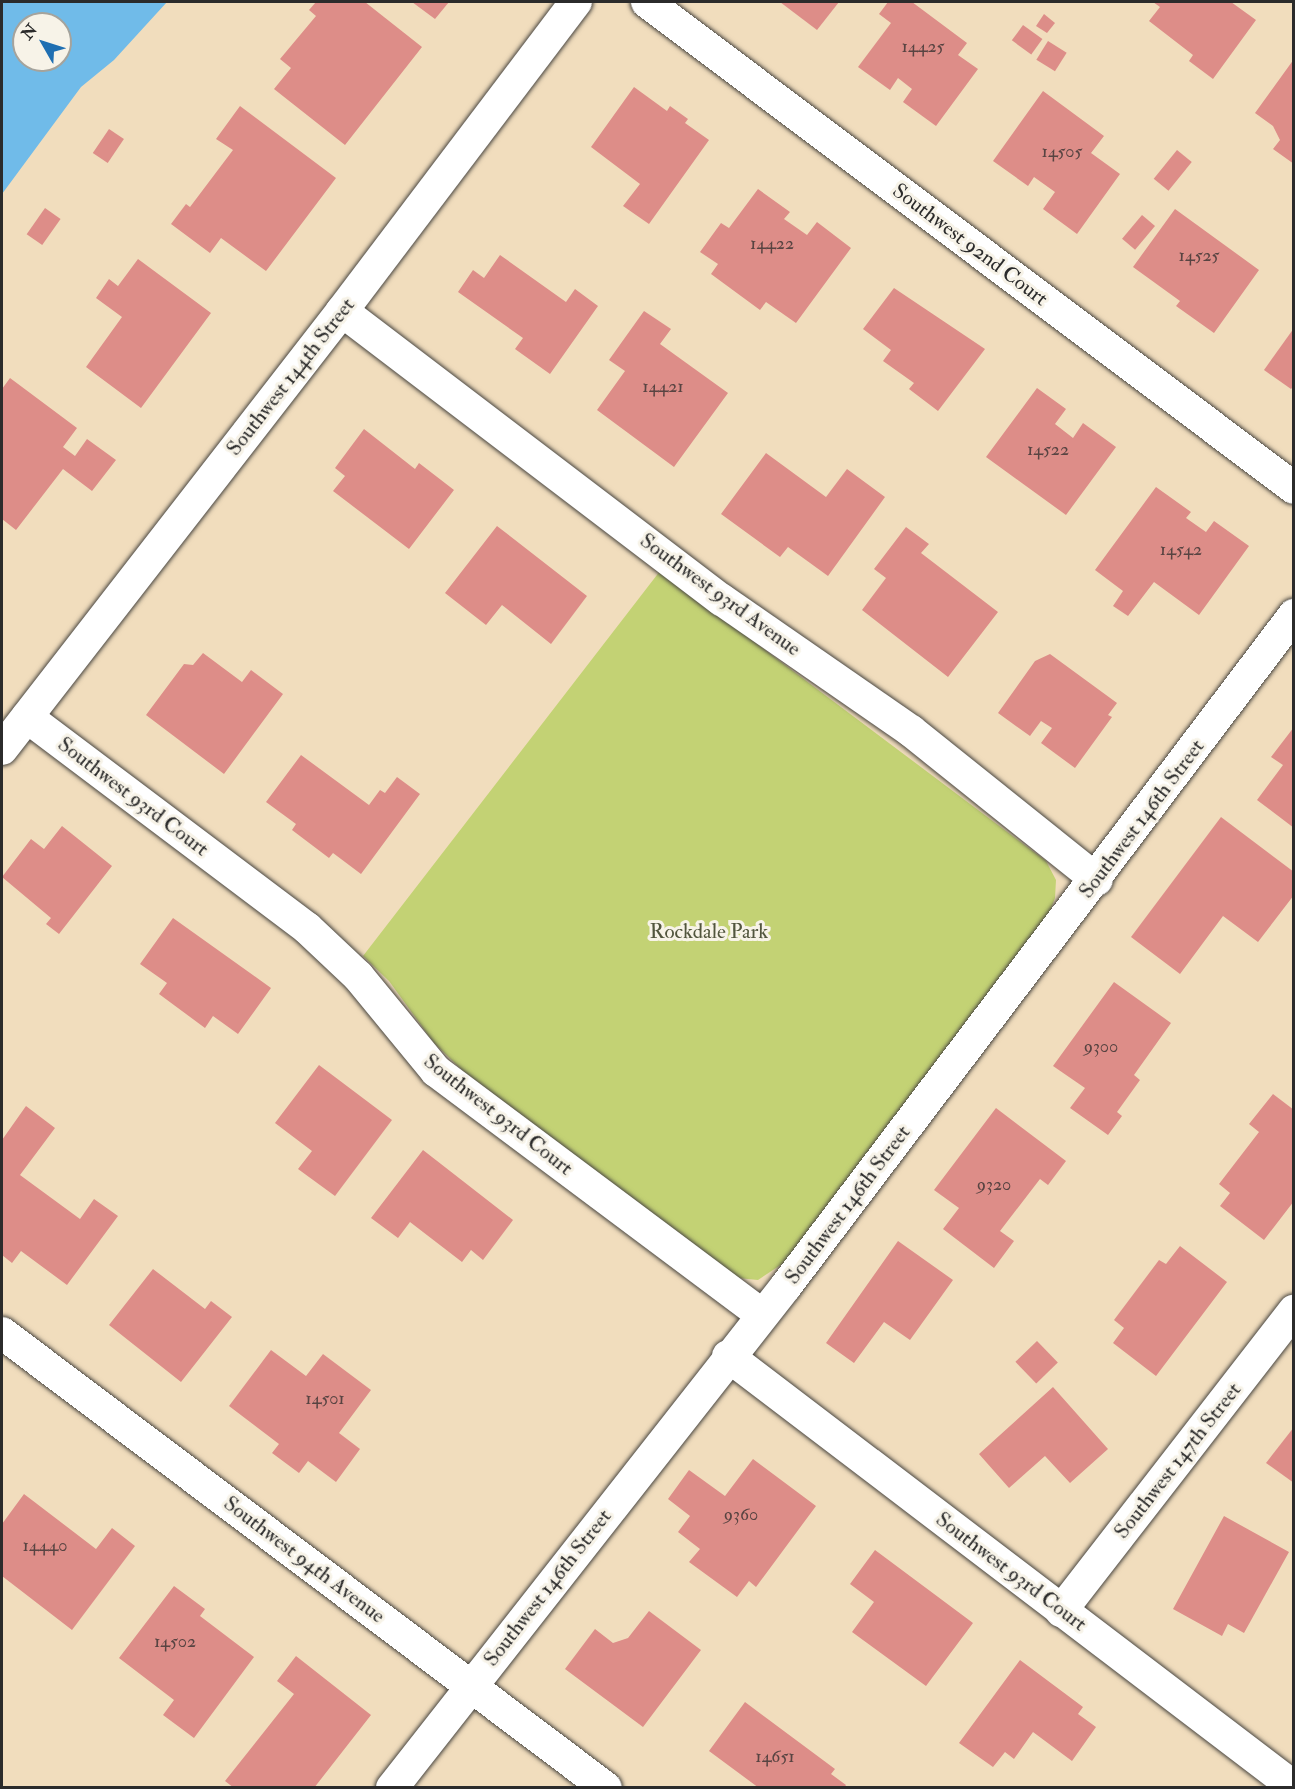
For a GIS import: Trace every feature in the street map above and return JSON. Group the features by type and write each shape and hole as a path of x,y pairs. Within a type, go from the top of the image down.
{"street":[{"name":"Southwest 144th Street","path":"2,750 342,311 576,2"},
{"name":"Southwest 92nd Court","path":"647,2 1293,488"},
{"name":"Southwest 93rd Avenue","path":"342,311 722,600 911,731 1097,880"},
{"name":"Southwest 146th Street","path":"392,1788 762,1315 1097,880 1293,615"},
{"name":"Southwest 93rd Court","path":"27,717 307,928 358,976 436,1071 762,1315"},
{"name":"Southwest 147th Street","path":"1061,1611 1293,1311"},
{"name":"Southwest 94th Avenue","path":"2,1334 606,1788"},
{"name":"Southwest 93rd Court","path":"728,1356 1293,1786"}],"green space":[{"name":"Rockdale Park","path":"660,571 1046,861 1056,880 1055,898 1047,919 785,1262 758,1280 738,1278 462,1070 434,1043 389,981 363,956"}],"water":[{"path":"2,2 167,2 114,60 81,87 2,194"}],"building":[{"path":"316,2 365,2 422,47 345,145 274,89 291,68 280,59 316,16 309,10"},
{"path":"412,2 449,2 435,19"},
{"path":"780,2 839,2 817,30"},
{"path":"888,2 912,2 967,43 958,55 978,69 936,126 903,102 912,89 898,78 890,90 858,67 891,23 879,14"},
{"path":"1153,2 1231,2 1256,20 1213,79 1189,61 1193,55 1149,21 1160,7"},
{"path":"1044,14 1055,23 1047,33 1036,26"},
{"path":"1023,25 1042,39 1031,54 1012,40"},
{"path":"1048,41 1067,53 1055,71 1036,60"},
{"path":"1294,59 1294,164 1273,149 1280,140 1273,126 1255,113"},
{"path":"634,87 667,111 670,106 688,119 685,123 709,140 649,224 623,206 640,184 591,147"},
{"path":"1043,91 1104,136 1091,153 1120,174 1077,234 1043,209 1055,192 1034,177 1028,186 993,161"},
{"path":"240,106 336,178 266,271 221,238 210,253 171,224 186,204 190,207 233,150 216,139"},
{"path":"109,129 124,139 108,163 93,153"},
{"path":"1177,150 1192,162 1168,191 1154,179"},
{"path":"758,189 790,212 784,219 807,235 817,222 851,248 796,323 766,302 760,310 711,274 718,264 700,252 721,223 729,228"},
{"path":"45,208 61,219 42,245 27,234"},
{"path":"1175,209 1259,270 1214,333 1176,306 1180,301 1133,267"},
{"path":"1142,215 1155,226 1135,250 1122,239"},
{"path":"500,255 566,302 575,289 598,306 550,374 515,349 523,338 458,292 473,270 484,278"},
{"path":"138,259 211,313 141,408 86,367 122,317 96,298 109,279 118,286"},
{"path":"894,288 985,349 938,411 909,389 914,383 883,361 891,350 863,329"},
{"path":"644,311 671,329 660,344 728,393 674,467 597,410 625,371 609,360"},
{"path":"1294,328 1294,386 1291,389 1264,370"},
{"path":"10,378 77,428 63,447 75,456 87,439 116,460 92,491 63,469 16,530 2,519 2,389"},
{"path":"1037,388 1066,409 1055,424 1073,438 1083,423 1116,447 1066,515 986,457"},
{"path":"364,429 415,469 419,463 454,490 409,549 333,491 345,476 335,468"},
{"path":"766,453 826,497 847,469 885,497 828,576 788,547 780,557 721,514"},
{"path":"1156,487 1191,512 1186,518 1206,532 1214,521 1249,546 1199,615 1154,582 1128,616 1113,606 1123,591 1095,570"},
{"path":"497,526 587,596 551,644 502,605 486,625 445,593"},
{"path":"906,527 929,544 921,553 998,612 948,677 862,610 886,578 874,569"},
{"path":"203,653 242,682 251,670 283,694 224,774 146,715 184,664 193,665"},
{"path":"1050,654 1117,703 1108,715 1112,717 1075,768 1041,743 1052,728 1041,721 1030,736 998,713 1035,661"},
{"path":"1294,727 1294,828 1257,800 1283,765 1271,757"},
{"path":"301,755 369,805 380,790 385,793 397,777 420,794 361,874 333,853 329,858 292,830 296,824 266,802"},
{"path":"1221,817 1294,872 1294,895 1258,942 1223,916 1180,974 1131,937"},
{"path":"62,826 112,866 59,934 46,924 51,918 2,877 31,839 44,849"},
{"path":"173,918 271,988 238,1034 213,1016 205,1028 159,994 167,983 140,964"},
{"path":"1114,982 1171,1023 1134,1075 1140,1080 1117,1112 1122,1116 1108,1135 1070,1108 1085,1088 1053,1066"},
{"path":"319,1065 392,1120 335,1196 298,1169 312,1151 275,1123"},
{"path":"1273,1094 1294,1110 1294,1201 1264,1240 1220,1206 1230,1193 1219,1184 1259,1132 1249,1124"},
{"path":"26,1106 55,1128 20,1175 80,1219 94,1199 118,1216 67,1285 21,1251 12,1263 2,1255 2,1140"},
{"path":"996,1108 1066,1161 1048,1185 1040,1179 1000,1231 1014,1241 994,1268 943,1229 959,1208 934,1190"},
{"path":"423,1150 513,1220 483,1260 471,1250 462,1262 410,1222 398,1238 371,1218"},
{"path":"898,1241 953,1280 910,1340 884,1322 854,1363 826,1343"},
{"path":"1180,1246 1227,1282 1156,1376 1113,1343 1124,1328 1114,1320 1159,1260 1166,1264"},
{"path":"153,1269 205,1309 211,1301 232,1317 181,1382 109,1325"},
{"path":"1037,1341 1058,1363 1036,1383 1015,1362"},
{"path":"271,1350 306,1376 323,1354 371,1390 339,1433 360,1449 336,1482 308,1461 299,1473 272,1453 279,1444 229,1406"},
{"path":"1053,1387 1108,1449 1070,1483 1045,1456 1009,1488 979,1454"},
{"path":"1294,1427 1294,1483 1266,1463"},
{"path":"753,1459 816,1506 756,1587 749,1581 737,1597 689,1562 700,1549 678,1532 690,1516 668,1499 689,1470 725,1496"},
{"path":"24,1494 96,1549 112,1528 135,1546 72,1630 2,1576 2,1524"},
{"path":"1224,1516 1289,1552 1244,1633 1228,1624 1222,1636 1173,1609"},
{"path":"875,1550 973,1623 926,1686 852,1632 874,1602 850,1584"},
{"path":"174,1586 205,1609 200,1616 254,1657 194,1738 163,1715 174,1700 119,1658"},
{"path":"649,1611 701,1650 643,1727 565,1669 595,1629 613,1643 628,1638"},
{"path":"296,1656 371,1715 314,1788 234,1788 225,1781 294,1694 277,1681"},
{"path":"1020,1660 1083,1707 1078,1714 1096,1727 1072,1761 1033,1732 1014,1759 1005,1752 993,1767 959,1743"},
{"path":"745,1702 835,1769 831,1774 846,1785 844,1788 759,1788 709,1751"}]}
